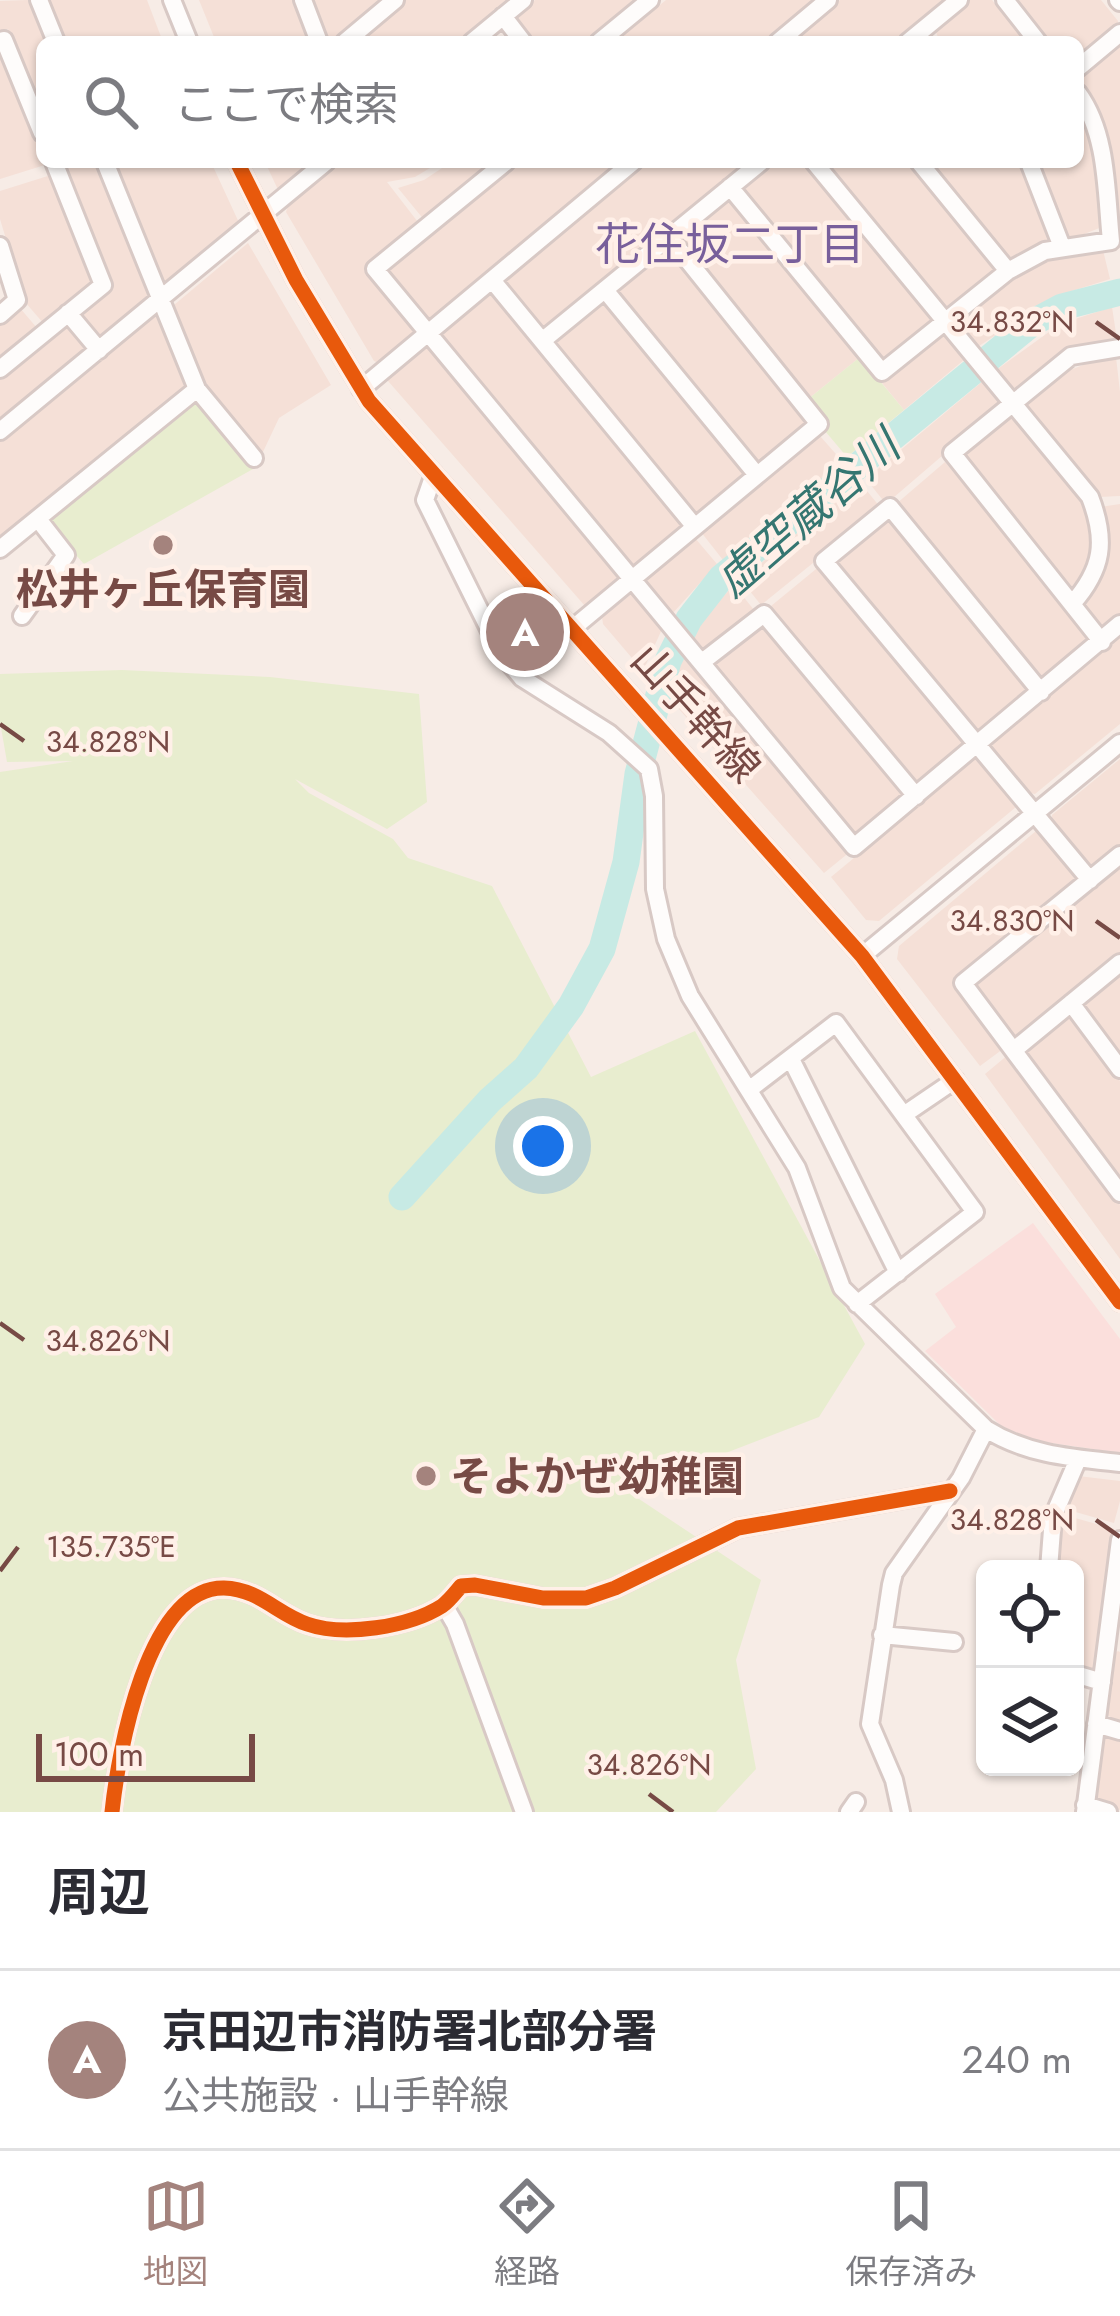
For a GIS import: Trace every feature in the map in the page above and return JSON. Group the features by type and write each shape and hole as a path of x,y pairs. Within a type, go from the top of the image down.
{"street":[{"path":"39,0 54,36"},
{"path":"172,0 186,36"},
{"path":"303,0 318,36"},
{"path":"352,36 395,0"},
{"path":"479,36 523,0"},
{"path":"606,36 650,0"},
{"path":"785,36 828,0"},
{"path":"922,36 959,0"},
{"path":"1005,0 1033,36"},
{"path":"503,16 518,36"},
{"path":"1084,63 1120,33"},
{"path":"0,41 4,40 36,118"},
{"path":"730,188 882,372 949,328 1008,271 1045,251 1111,242 1102,155 1084,104"},
{"path":"0,369 103,285 56,168"},
{"path":"107,168 197,389 254,458"},
{"name":"山手幹線","path":"240,168 262,216 361,389 862,956 1120,1302"},
{"path":"0,431 319,168"},
{"path":"499,168 375,269 854,847 1120,624"},
{"path":"361,389 626,168"},
{"path":"542,341 754,168"},
{"path":"819,168 1090,497 1100,553 1094,579 1072,604"},
{"path":"925,168 1008,271"},
{"path":"1031,168 1062,248"},
{"path":"572,628 819,424 669,237"},
{"path":"0,246 17,300 0,315"},
{"path":"492,280 695,527"},
{"path":"604,290 758,475"},
{"path":"68,313 99,350"},
{"path":"1102,642 952,454 1010,399 1071,356 1120,348"},
{"path":"0,549 197,389"},
{"path":"434,475 425,500 501,653 522,678 631,750 649,770 654,796 655,889 666,939 690,996 797,1168 842,1288 986,1429 1021,1447 1120,1463"},
{"path":"1041,692 890,507 824,561 1090,880"},
{"path":"22,616 66,555 38,519"},
{"path":"703,662 764,614 916,796"},
{"path":"862,956 1120,743"},
{"path":"1120,854 963,983 1120,1193"},
{"path":"1014,1050 1120,964"},
{"path":"1071,1003 1120,1069"},
{"path":"750,1088 836,1023 975,1212 857,1304"},
{"path":"791,1059 898,1273"},
{"path":"905,1114 955,1080"},
{"path":"901,1812 894,1780 870,1724 894,1574 986,1429"},
{"path":"1050,1560 1053,1517 1078,1459"},
{"path":"112,1812 123,1733 139,1683 155,1645 185,1604 204,1590 255,1593 302,1623 331,1631 404,1621 444,1605 461,1586 543,1598 586,1598 738,1528 950,1492"},
{"path":"1108,1812 1085,1809 1102,1682 1114,1642 1119,1552"},
{"path":"444,1605 524,1812"},
{"path":"882,1635 954,1642"},
{"path":"1084,1677 1102,1682"},
{"path":"1096,1724 1120,1731"}],"shaded area":[{"path":"28,0 43,36 36,36 36,96 8,29 0,31 0,1"},
{"path":"48,0 147,0 161,36 63,36"},
{"path":"199,0 296,0 311,36 214,36"},
{"path":"311,0 383,0 338,36 328,36"},
{"path":"404,0 512,0 468,36 360,36"},
{"path":"535,0 644,0 600,36 529,36 515,21"},
{"path":"666,0 819,0 775,36 622,36"},
{"path":"840,0 947,0 903,36 797,36"},
{"path":"970,0 992,0 1022,36 938,36 935,30"},
{"path":"1011,0 1101,0 1118,21 1117,29 1084,54 1084,36 1042,36"},
{"path":"1120,44 1120,237 1084,91 1084,74"},
{"path":"0,51 36,135 36,168 0,179"},
{"path":"1084,121 1102,227 1069,240 1038,168 1084,168"},
{"path":"66,168 96,168 148,292 147,299 101,337 84,321 83,313 112,286"},
{"path":"116,168 214,168 241,227 165,287"},
{"path":"268,168 311,168 280,194"},
{"path":"333,168 430,168 415,177 387,182 421,226 369,268 417,328 381,364 374,361 286,212"},
{"path":"442,168 489,168 425,221 398,188"},
{"path":"509,168 615,168 433,319 427,318 390,273 391,267"},
{"path":"638,168 743,168 548,329 542,329 504,279"},
{"path":"766,168 810,168 933,318 932,324 888,363 881,362 742,193"},
{"path":"827,168 917,168 997,265 997,271 944,309"},
{"path":"935,168 1022,168 1051,241 1049,248 1017,262"},
{"path":"51,175 92,279 91,286 44,324 25,302 0,219 0,191"},
{"path":"725,201 731,201 860,357 807,400 681,244"},
{"path":"248,243 331,385 279,418 262,454 210,393 174,305"},
{"path":"1102,246 1110,279 1053,297 976,348 958,328 958,320 1012,279 1045,262"},
{"path":"669,253 808,420 809,427 763,464 757,463 619,296 619,290"},
{"path":"493,293 683,523 683,529 638,566 632,565 442,336 442,330"},
{"path":"601,304 607,305 745,472 745,478 700,515 557,348 557,342"},
{"path":"1112,307 1117,340 1089,346 1017,392 995,371 1060,324"},
{"path":"20,308 37,328 0,361 0,324"},
{"path":"161,315 186,379 184,388 0,540 0,442"},
{"path":"63,329 70,329 85,350 0,419 0,380"},
{"path":"941,334 948,336 965,359 904,410 882,383"},
{"path":"425,344 431,345 620,574 621,581 592,606 585,606 388,381"},
{"path":"1112,354 1120,392 1120,496 1099,497 1026,409 1070,370"},
{"path":"983,381 1000,401 999,407 886,504 866,479"},
{"path":"1009,418 1015,419 1088,511 1091,565 1072,592 964,461 964,455"},
{"path":"820,436 843,462 723,560 701,532"},
{"path":"945,462 1091,638 1045,680 1039,679 896,504"},
{"path":"859,481 880,507 761,605 741,580"},
{"path":"1120,504 1120,616 1102,629 1085,608 1105,561 1100,507"},
{"path":"885,521 891,522 1028,689 1027,695 983,731 978,731 840,564 840,557"},
{"path":"695,538 717,564 673,613 647,584 648,578"},
{"path":"821,565 967,740 966,746 921,783 915,782 771,606"},
{"path":"734,585 754,610 707,649 700,647 690,632"},
{"path":"634,592 663,627 643,671 602,617"},
{"path":"761,623 904,791 904,797 859,834 716,666 716,660"},
{"path":"1120,636 1120,724 1035,794 1030,793 992,743"},
{"path":"680,645 851,851 824,873 663,691"},
{"path":"981,757 1017,802 1016,807 879,921 866,920 831,877"},
{"path":"1120,759 1120,848 1097,868 1087,864 1052,815"},
{"path":"1036,831 1044,833 1079,882 956,982 1003,1049 980,1066 897,959 899,946"},
{"path":"1120,864 1120,953 1018,1037 1011,1036 977,983"},
{"path":"1120,971 1120,1058 1083,1008 1083,1001"},
{"path":"1065,1016 1072,1017 1120,1081 1120,1181 1026,1054"},
{"path":"1009,1054 1120,1205 1120,1259 985,1074"},
{"path":"1033,1223 1120,1339 1120,1453 1031,1440 1000,1425 925,1351 956,1327 935,1294"},
{"path":"1078,1476 1120,1481 1114,1523 1065,1509"},
{"path":"1061,1514 1114,1529 1096,1665 1089,1671 1084,1670 1084,1560 1057,1560"},
{"path":"1118,1651 1120,1723 1104,1713 1111,1656"},
{"path":"1120,1738 1120,1810 1101,1805 1095,1796 1101,1739"}],"green space":[{"path":"860,357 904,410 847,457 807,400"},
{"path":"193,398 253,469 84,564 50,526 51,517"},
{"path":"122,670 270,677 419,694 427,802 387,829 295,779 309,793 393,839 408,858 492,886 591,1077 695,1031 865,1344 819,1417 627,1491 761,1580 736,1660 756,1769 716,1812 0,1812 0,772 73,761 7,762 0,722 0,674"}],"waterway":[{"name":"虚空蔵谷川","path":"402,1197 490,1100 526,1068 571,1006 602,949 626,862 638,774 668,661 689,619 721,578 1032,323 1062,307 1120,292"}],"cycle path":[{"path":"240,168 296,280 369,401 862,956 1120,1302"},
{"path":"112,1812 121,1752 141,1678 175,1614 197,1595 236,1589 307,1624 339,1630 376,1628 428,1613 445,1604 461,1586 543,1598 586,1598 738,1528 950,1491"}],"place":[{"name":"松井ヶ丘保育園","path":"163,545"},
{"name":"京田辺市消防署北部分署","path":"525,632"},
{"name":"そよかぜ幼稚園","path":"426,1476"}],"district":[{"name":"花住坂二丁目","path":"730,244"}]}
